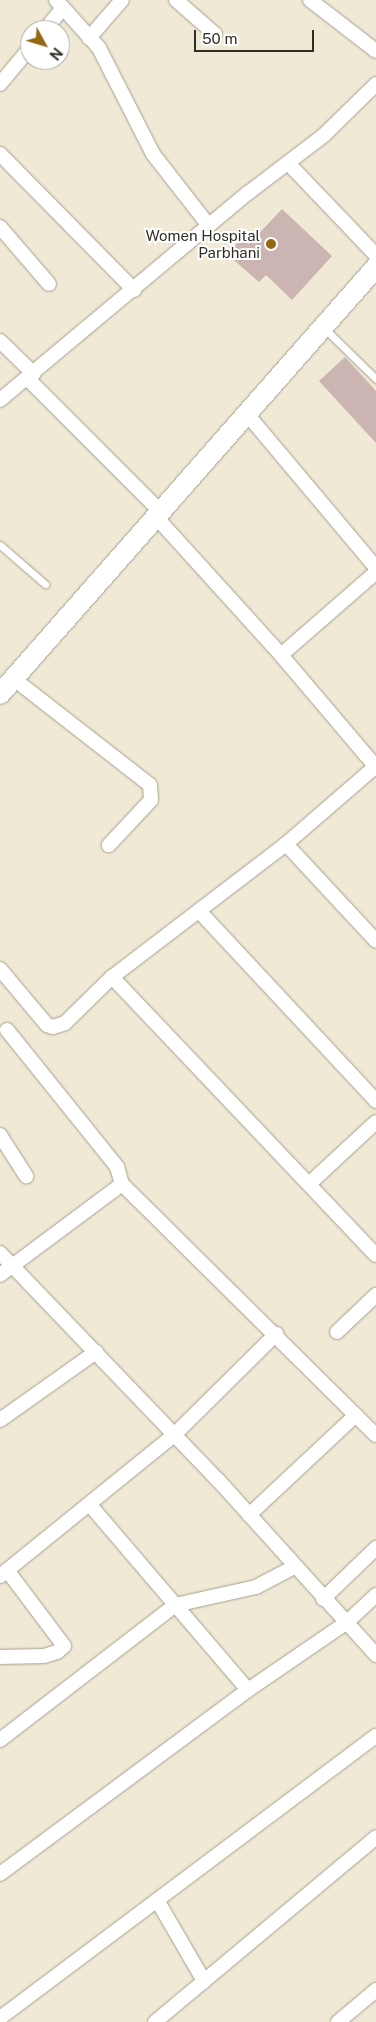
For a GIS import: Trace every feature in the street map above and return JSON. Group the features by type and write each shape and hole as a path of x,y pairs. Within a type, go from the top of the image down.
{"street":[{"path":"89,38 122,0"},
{"path":"176,0 215,34"},
{"path":"310,0 376,51"},
{"path":"50,20 59,4 99,48 153,154 210,226"},
{"path":"0,84 20,60"},
{"path":"0,400 210,226 324,135 376,84"},
{"path":"0,154 134,290"},
{"path":"288,163 376,255"},
{"path":"0,227 49,284"},
{"path":"0,694 376,267"},
{"path":"0,341 158,515 376,767 286,844 112,977 65,1023 53,1027 44,1022 0,969"},
{"path":"247,414 376,570 280,655"},
{"path":"14,679 150,785 151,800 109,845"},
{"path":"286,844 376,941"},
{"path":"199,911 376,1101"},
{"path":"112,977 376,1255"},
{"path":"7,1030 117,1167 122,1184 276,1334 376,1435"},
{"path":"309,1184 376,1122"},
{"path":"0,1135 26,1176"},
{"path":"0,1275 122,1184"},
{"path":"0,1253 174,1435 376,1655"},
{"path":"337,1332 376,1295"},
{"path":"0,1657 44,1656 57,1652 64,1646 4,1573 174,1435 276,1334"},
{"path":"0,1420 96,1352"},
{"path":"249,1516 356,1415"},
{"path":"90,1505 248,1690"},
{"path":"323,1599 376,1548"},
{"path":"0,1740 175,1606 256,1588 294,1567"},
{"path":"0,1874 248,1690 346,1623 376,1594"},
{"path":"0,2018 376,1736"},
{"path":"155,2022 376,1837"},
{"path":"157,1900 204,1981"},
{"path":"338,2022 376,1990"}],"lane":[{"path":"324,327 376,379"},
{"path":"0,545 45,584"}],"building":[{"path":"282,209 332,256 292,300 266,275 259,282 227,254 242,238 249,244"},
{"path":"345,357 376,391 376,443 319,381"}],"place":[{"name":"Women Hospital Parbhani","path":"271,244"}]}
